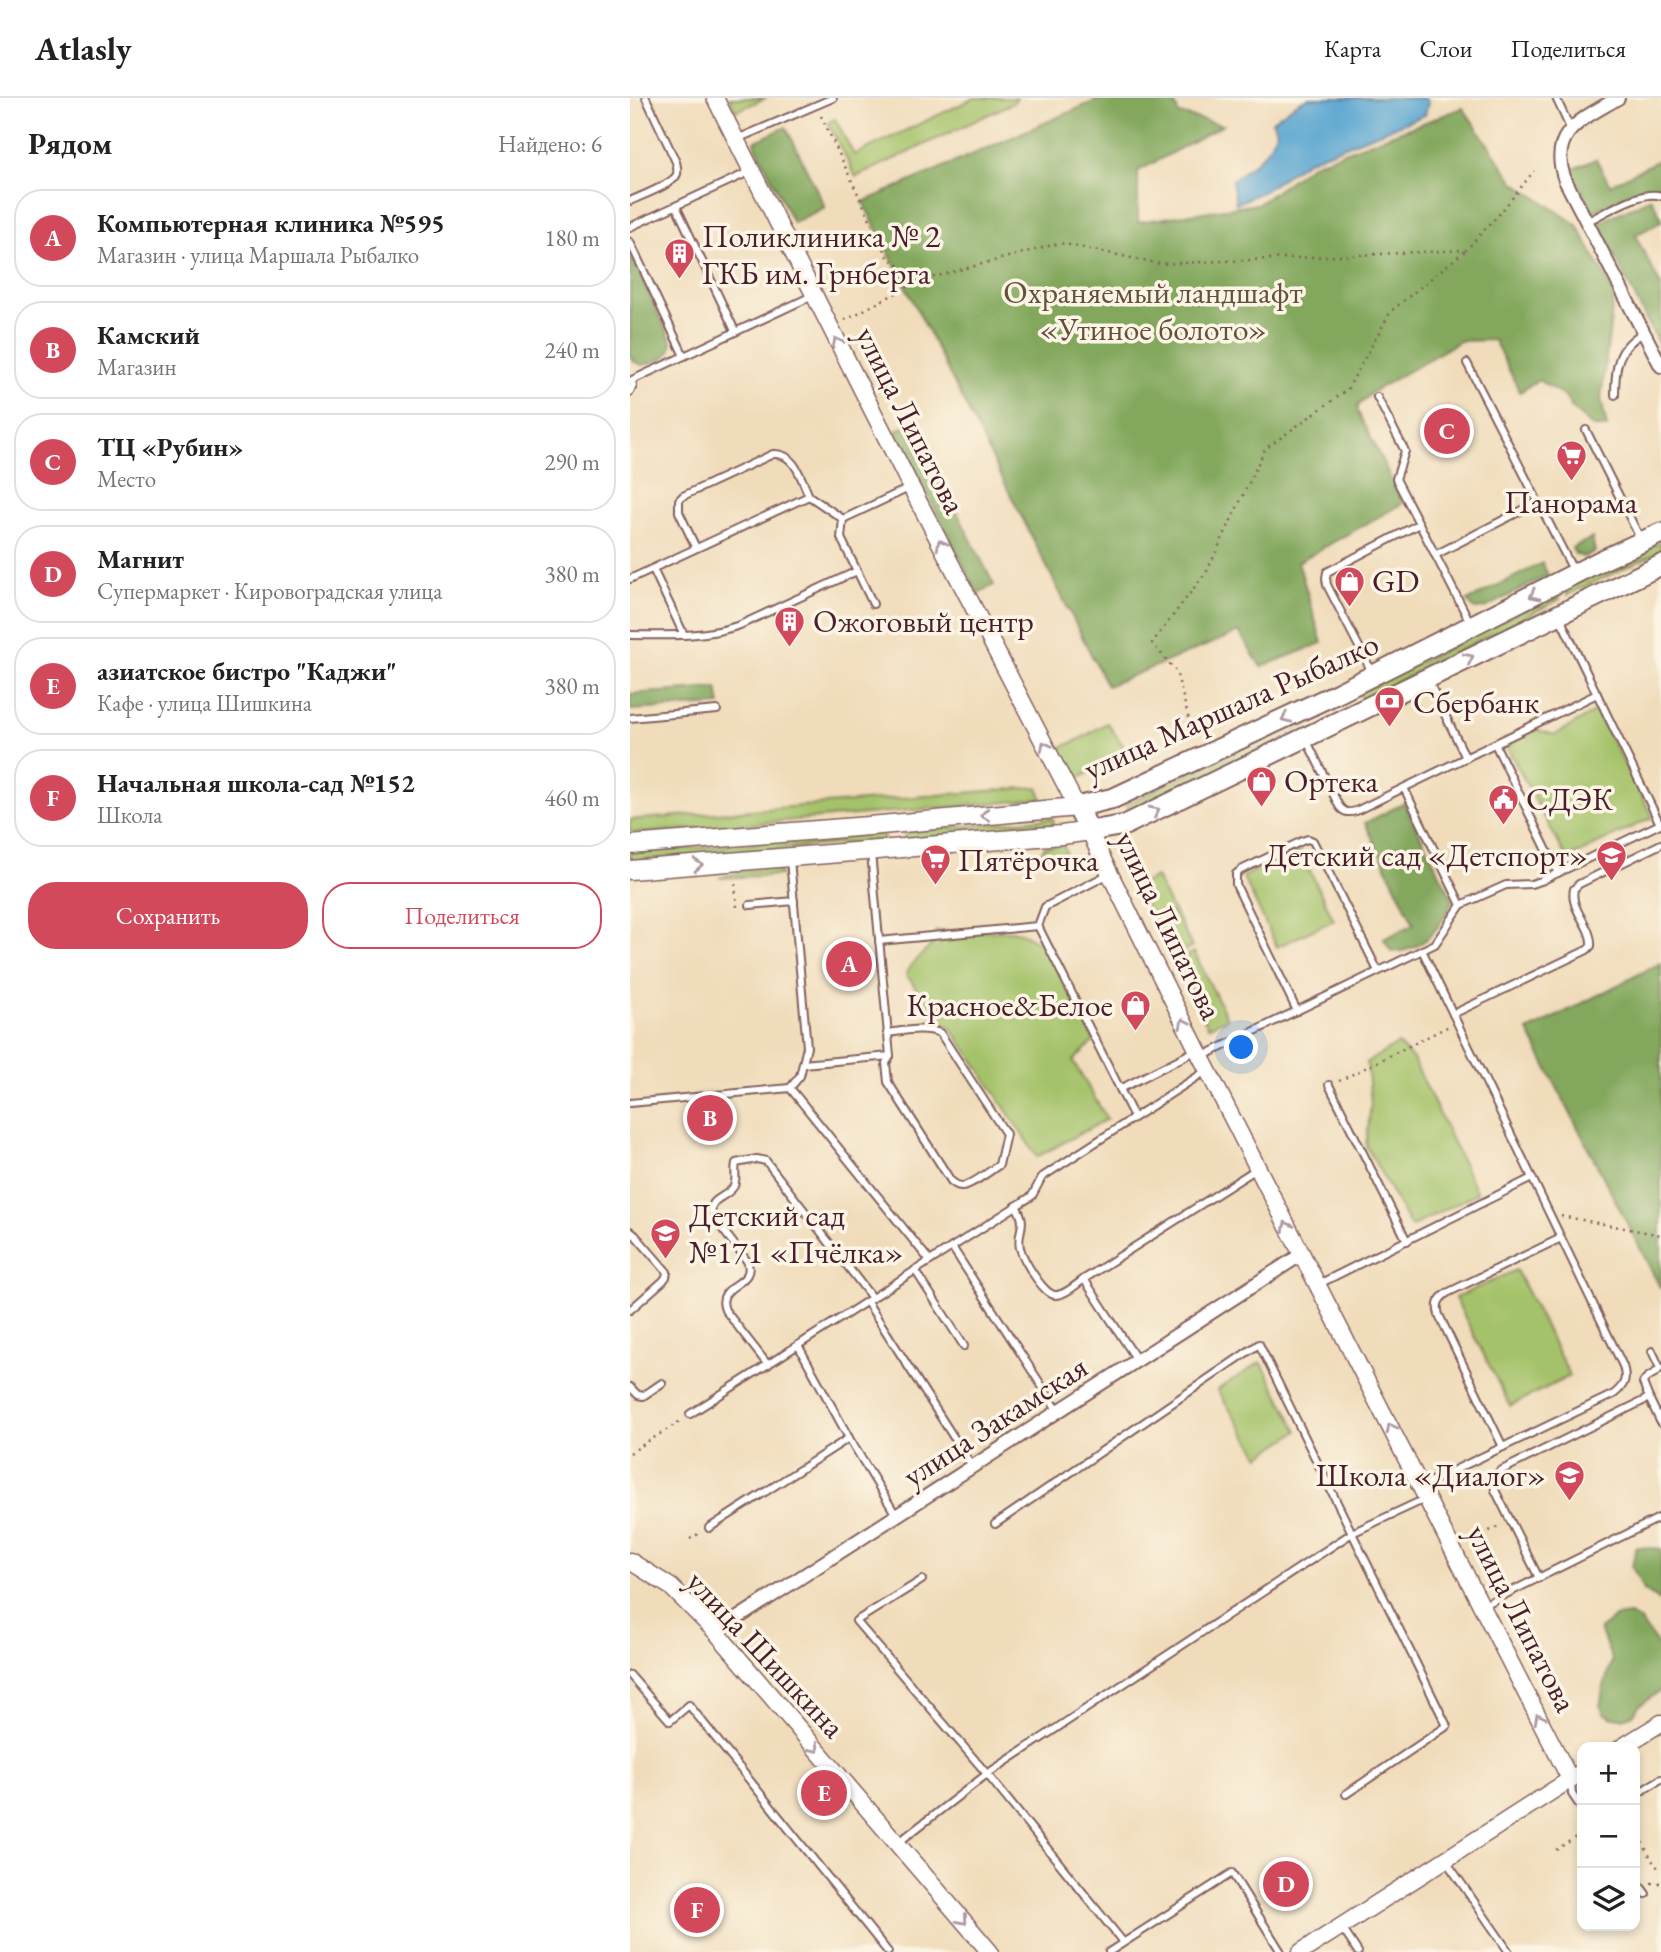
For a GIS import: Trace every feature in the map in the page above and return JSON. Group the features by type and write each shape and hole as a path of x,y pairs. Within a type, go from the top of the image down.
{"main road":[{"name":"улица Маршала Рыбалко","path":"630,845 1077,807 1114,798 1338,694 1661,533"},
{"name":"улица Маршала Рыбалко","path":"630,870 1062,835 1125,825 1661,565"},
{"path":"1338,694 1330,702 1331,712 1340,716 1350,715"},
{"name":"улица Липатова","path":"1077,807 1090,831"},
{"path":"878,851 891,836 881,825"}],"street":[{"name":"улица Липатова","path":"715,98 911,487 1077,807"},
{"path":"1618,98 1570,128 1562,144 1559,160 1565,180 1661,366"},
{"name":"улица Липатова","path":"1090,831 1202,1059 1482,1606 1576,1775"},
{"name":"улица Закамская","path":"716,1632 1302,1254"},
{"name":"улица Шишкина","path":"630,1561 671,1587 716,1632 990,1952"},
{"path":"1630,1742 1661,1723"},
{"path":"1301,1952 1576,1775"}],"lane":[{"path":"630,201 670,183 678,171 646,98"},
{"path":"736,140 833,98"},
{"path":"1556,98 1570,128"},
{"path":"630,227 751,171"},
{"path":"1586,222 1642,196 1661,196"},
{"path":"676,206 735,331"},
{"path":"630,242 684,356"},
{"path":"630,391 633,386 631,377 684,356 814,295"},
{"path":"1615,395 1615,376 1620,356 1633,338 1644,332"},
{"path":"1467,363 1575,574"},
{"path":"1377,397 1405,450 1396,479 1471,626"},
{"path":"1586,430 1641,542"},
{"path":"696,548 679,512 679,500 774,454 787,456 793,462 808,496 843,519"},
{"path":"843,519 911,487"},
{"path":"630,579 808,496"},
{"path":"1435,555 1538,502"},
{"path":"843,519 841,538 873,604"},
{"path":"1374,675 1325,578 1327,572 1419,524"},
{"path":"653,569 684,635"},
{"path":"630,635 720,632 857,571"},
{"path":"1120,1089 1202,1059 1435,944 1461,905 1506,885 1531,884 1661,824 1559,615"},
{"path":"1427,678 1466,758"},
{"path":"1305,737 1342,811 1348,813 1597,694"},
{"path":"630,718 717,710"},
{"path":"1495,744 1558,873"},
{"path":"1404,788 1461,905"},
{"path":"1297,1011 1236,885 1236,874 1253,864 1302,841 1313,841 1378,971"},
{"path":"1453,1014 1587,950 1591,946 1591,936 1573,900 1574,889 1579,884 1661,844"},
{"path":"878,851 879,941 887,1033 890,1056 886,1063 888,1082 956,1185 968,1185 999,1164 1006,1135 940,1033 932,1029 887,1033"},
{"path":"630,1103 790,1088 800,1076 807,1047 790,858"},
{"path":"1110,873 1045,907 1038,926 1134,1117"},
{"path":"750,905 794,901"},
{"path":"879,941 1038,926"},
{"path":"897,1844 987,1774 1352,1533 1503,1447 1614,1394 1623,1386 1626,1376 1623,1366 1422,950"},
{"path":"803,1064 890,1056"},
{"path":"691,1414 1032,1196 1042,1177 1134,1117 1202,1059"},
{"path":"1329,1085 1407,1241"},
{"path":"790,1088 930,1261"},
{"path":"768,1365 722,1303 724,1296 745,1278 750,1268 711,1211 715,1201 733,1187 734,1166 737,1163 762,1160 770,1165 869,1300 972,1466"},
{"path":"1016,1206 1023,1219 1019,1246 1023,1257 1045,1291 1054,1296 1060,1295 1258,1168"},
{"path":"1318,1285 1532,1178"},
{"path":"630,1231 667,1272 663,1281 630,1310"},
{"path":"1503,1447 1439,1315 1438,1302 1440,1297 1447,1293 1561,1238"},
{"path":"952,1247 1058,1412"},
{"path":"915,1270 964,1346"},
{"path":"1084,1279 1137,1360"},
{"path":"995,1524 1259,1344 1447,1726 1346,1794"},
{"path":"798,1345 849,1438 897,1515"},
{"path":"1652,1351 1660,1368 1643,1383 1661,1423"},
{"path":"630,1387 643,1396 662,1383"},
{"path":"1539,1578 1495,1490 1494,1476 1648,1398"},
{"path":"709,1528 849,1438"},
{"path":"1482,1606 1661,1517"},
{"path":"922,1580 856,1621 987,1774 1123,1942"},
{"path":"630,1675 670,1721 689,1705 888,1952"},
{"path":"1576,1775 1573,1794 1580,1805"},
{"path":"1640,1792 1661,1779"},
{"path":"1445,1860 1510,1952"},
{"path":"1109,1952 1232,1873 1281,1952"},
{"path":"1640,1886 1646,1894"},
{"path":"1341,1926 1359,1952"}],"path":[{"path":"816,106 888,257 919,281"},
{"path":"1194,738 1176,671 1152,643 1207,571 1265,449 1347,390 1391,311 1466,250 1534,171"},
{"path":"830,327 919,281 1060,243 1161,264 1466,250"},
{"path":"735,884 737,906 750,905"},
{"path":"1329,1085 1457,1022"},
{"path":"1549,1214 1661,1235"},
{"path":"630,1453 691,1414"},
{"path":"1483,1534 1490,1531"},
{"path":"1556,1850 1577,1836"},
{"path":"1640,1839 1655,1866 1661,1870"}],"green space":[{"path":"730,98 766,98 736,111"},
{"path":"974,98 1017,98 1013,103 856,177 828,123 835,119 854,155"},
{"name":"Охраняемый ландшафт «Утиное болото»","path":"1102,98 1172,98 1179,114 1223,125 1138,171 1138,222 1258,204 1313,164 1463,108 1514,182 1577,225 1614,293 1601,399 1607,427 1593,427 1570,406 1566,397 1538,380 1520,392 1494,340 1460,341 1371,393 1358,406 1358,412 1403,503 1298,562 1322,643 1261,667 1239,632 1107,686 863,202"},
{"path":"786,127 825,207 793,223 754,142"},
{"path":"1596,159 1610,185 1661,159 1661,185 1634,192 1592,212 1571,170"},
{"path":"1651,198 1661,222 1635,235 1661,286 1661,349 1598,223"},
{"path":"630,254 672,342 666,356 642,365 633,361 630,355"},
{"path":"912,423 994,585 978,593 895,431"},
{"path":"1592,538 1595,552 1583,557 1575,554 1572,548"},
{"path":"1661,542 1661,551 1567,595 1564,588"},
{"path":"1542,563 1548,575 1485,608 1475,609 1467,601"},
{"path":"1556,593 1560,599 1362,700 1359,693"},
{"path":"717,688 720,705 630,710 630,694"},
{"path":"1321,711 1324,718 1129,810 1126,804"},
{"path":"1596,711 1653,817 1567,859 1503,740 1530,728 1555,735"},
{"path":"1107,723 1123,745 1120,757 1081,777 1071,775 1058,749"},
{"path":"1038,787 1042,799 645,833 630,832 630,820"},
{"path":"1404,803 1453,900 1430,936 1412,948 1391,951 1384,939 1414,924 1365,823"},
{"path":"1053,818 1054,826 905,840 904,832"},
{"path":"883,833 884,840 630,861 630,853"},
{"path":"1063,844 1066,853 1040,856 1044,847"},
{"path":"1299,849 1334,920 1277,947 1243,877"},
{"path":"772,868 778,870 781,875 719,878 743,871"},
{"path":"1156,877 1173,911 1153,921 1136,887"},
{"path":"1175,913 1192,947 1171,958 1154,924"},
{"path":"936,931 1018,931 1050,949 1094,1041 1073,1061 1107,1119 1037,1157 950,1027 930,1014 906,974 912,964 930,947"},
{"path":"1194,952 1227,1018 1208,1027 1175,961"},
{"path":"1661,963 1661,1289 1528,1031"},
{"path":"1398,1044 1413,1059 1477,1193 1411,1227 1366,1146 1371,1103 1367,1062"},
{"path":"1516,1270 1570,1376 1510,1406 1455,1298"},
{"path":"1261,1362 1298,1431 1260,1456 1217,1390"},
{"path":"1636,1547 1661,1549 1661,1602 1644,1590 1632,1567"},
{"path":"1630,1615 1639,1620 1661,1649 1661,1690 1639,1706 1634,1714 1613,1718 1605,1714 1600,1706 1612,1660 1600,1629 1615,1617"}],"water":[{"path":"1309,98 1426,98 1428,103 1425,115 1307,161 1264,191 1236,204 1232,180 1265,153 1277,130 1272,121"}],"place":[{"name":"Поликлиника № 2 ГКБ им. Грнберга","path":"679,281"},
{"name":"ТЦ «Рубин»","path":"1447,431"},
{"name":"Панорама","path":"1571,482"},
{"name":"GD","path":"1349,608"},
{"name":"Ожоговый центр","path":"790,648"},
{"name":"Сбербанк","path":"1390,729"},
{"name":"Ортека","path":"1261,808"},
{"name":"СДЭК","path":"1503,826"},
{"name":"Детский сад «Детспорт»","path":"1611,882"},
{"name":"Пятёрочка","path":"935,887"},
{"name":"Компьютерная клиника №595","path":"849,964"},
{"name":"Красное&Белое","path":"1136,1032"},
{"name":"Камский","path":"710,1118"},
{"name":"Детский сад №171 «Пчёлка»","path":"666,1260"},
{"name":"Школа «Диалог»","path":"1569,1502"},
{"name":"азиатское бистро \"Каджи\"","path":"824,1793"},
{"name":"Магнит","path":"1286,1884"},
{"name":"Начальная школа-сад №152","path":"697,1910"}]}
